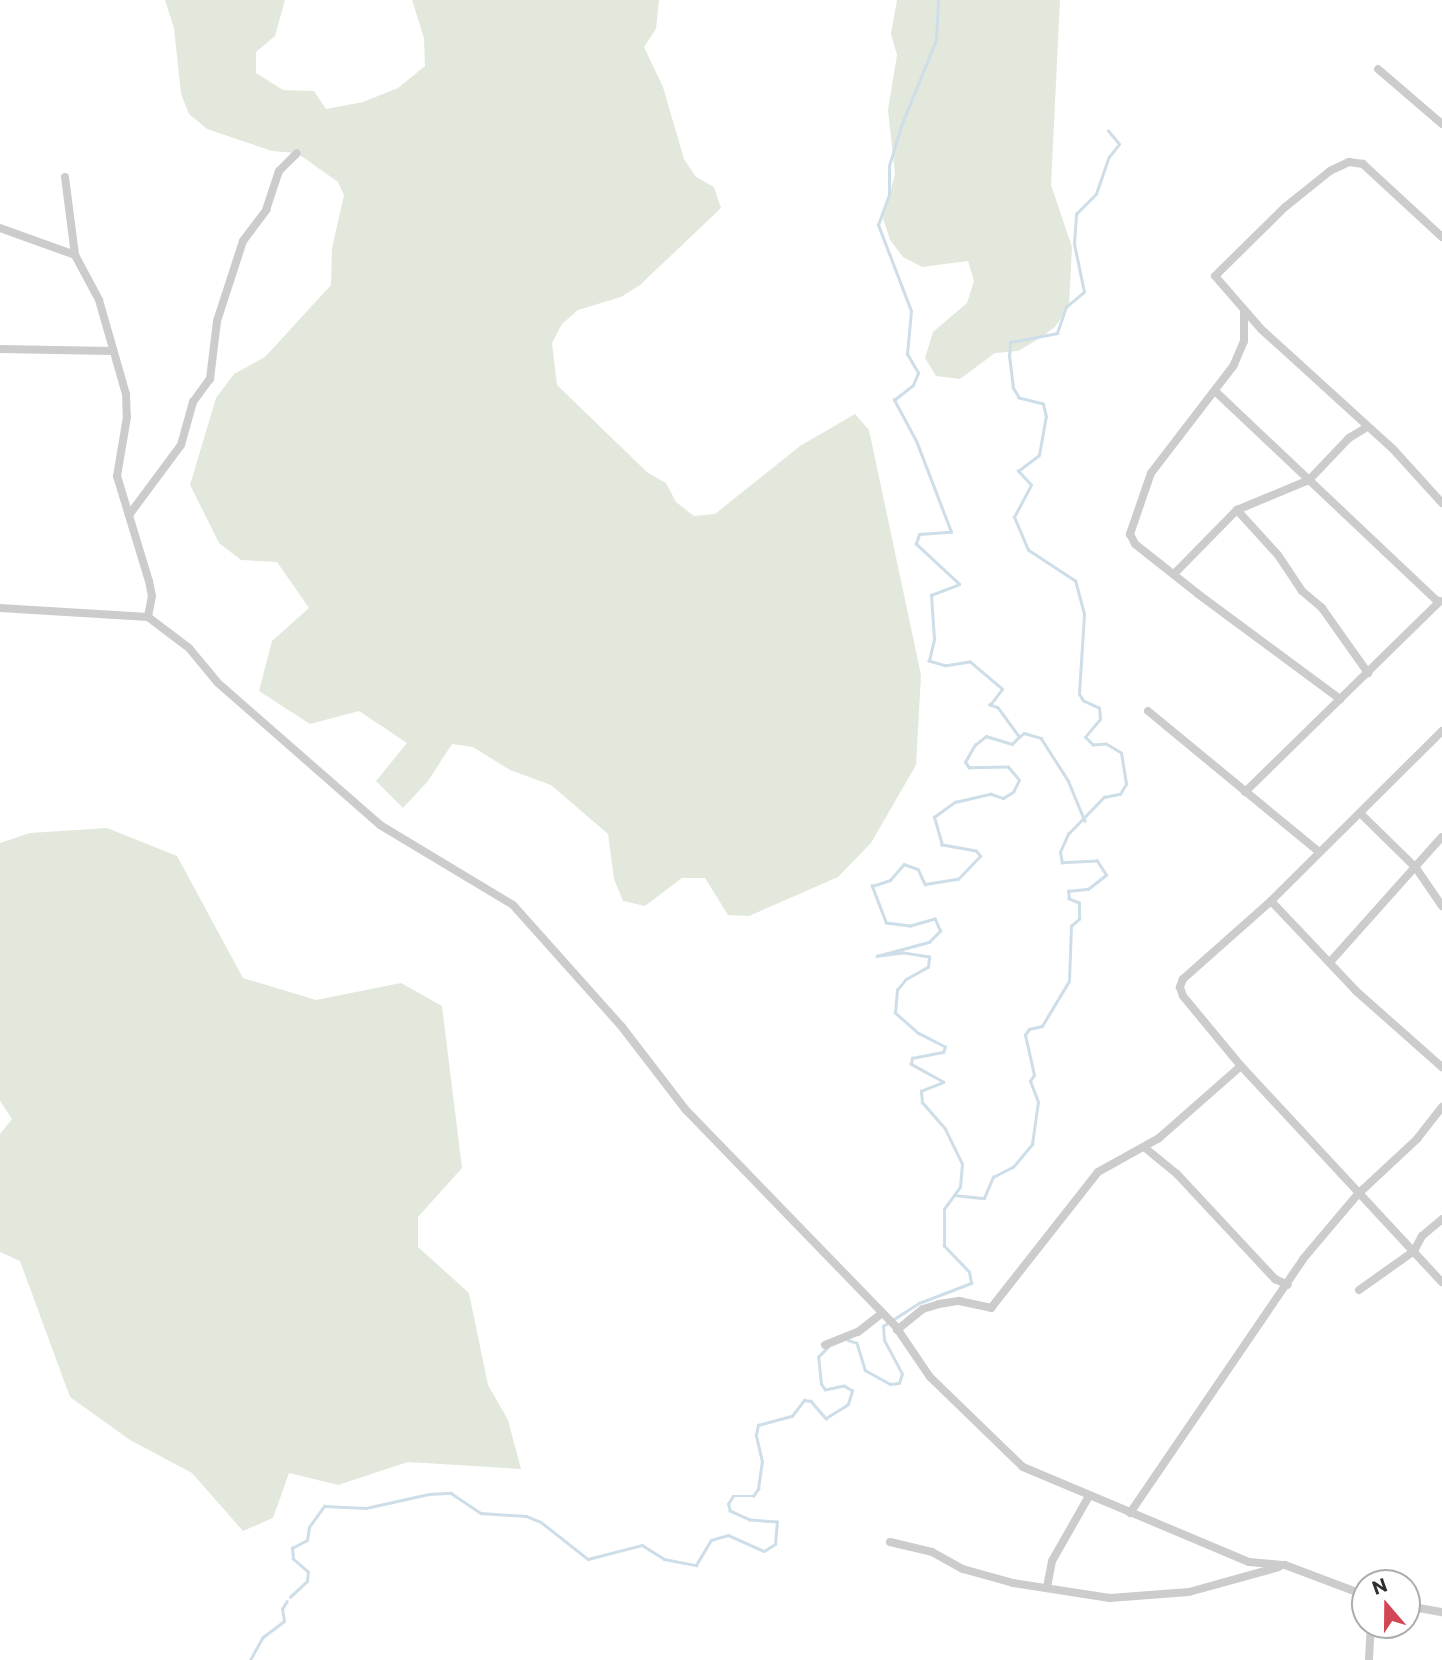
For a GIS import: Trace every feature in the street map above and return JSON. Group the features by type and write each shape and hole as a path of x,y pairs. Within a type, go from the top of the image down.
{"street":[{"path":"1378,69 1442,124"},
{"path":"129,515 181,445 193,402 210,379 217,321 243,241 266,211 279,171 297,153"},
{"path":"1442,237 1363,164 1349,162 1330,171 1285,207 1215,276 1243,310 1367,427 1442,503"},
{"path":"65,177 75,255 99,300 126,394 127,417 117,476 152,596 148,617"},
{"path":"0,228 75,255"},
{"path":"1243,310 1244,341 1215,391 1198,407 1181,440 1151,473 1132,522 1135,544 1340,699"},
{"path":"0,349 112,351"},
{"path":"1215,391 1440,601 1245,792"},
{"path":"1174,574 1237,510 1310,480 1349,438 1367,427"},
{"path":"1237,510 1278,555 1302,591 1322,608 1368,673"},
{"path":"0,608 148,617 189,648 224,689 380,825 503,898 529,920 631,1037 686,1110 897,1329 930,1377 1017,1462 1088,1498 1248,1562 1285,1565 1351,1590"},
{"path":"1148,711 1319,852"},
{"path":"1442,731 1361,814 1183,979 1180,987 1183,996 1241,1066 1357,1195 1442,1282"},
{"path":"1361,814 1416,868 1442,905"},
{"path":"1331,961 1442,837"},
{"path":"1270,901 1331,961 1356,991 1442,1067"},
{"path":"897,1329 923,1309 939,1304 959,1301 991,1308 1098,1172 1144,1147 1241,1066"},
{"path":"1130,1514 1204,1400 1288,1285 1357,1195 1417,1139 1442,1107"},
{"path":"1144,1147 1177,1174 1275,1279 1288,1285"},
{"path":"1359,1290 1414,1251 1422,1236 1442,1219"},
{"path":"825,1345 858,1332 883,1314"},
{"path":"1047,1587 1052,1561 1088,1498"},
{"path":"890,1542 932,1552 974,1572 1110,1598 1183,1592 1285,1565"},
{"path":"1421,1608 1442,1612"},
{"path":"1369,1660 1370,1639"}],"shaded area":[{"path":"165,0 285,0 275,36 256,52 256,73 283,90 314,91 326,109 363,102 398,88 425,66 424,38 412,0 659,0 656,29 644,47 663,87 684,159 696,177 714,187 721,208 640,285 621,297 578,310 562,324 552,343 557,385 648,473 666,483 676,502 694,516 715,514 800,446 855,414 869,430 921,675 916,765 871,843 838,877 749,916 728,915 705,878 682,878 645,906 623,901 614,879 608,834 551,785 510,770 473,747 452,744 428,781 403,808 376,781 407,743 359,711 310,724 259,691 272,641 309,608 277,562 241,560 219,543 190,485 216,398 234,374 265,357 331,285 332,248 344,195 338,182 297,153 272,151 207,129 189,114 181,94 174,28"},
{"path":"897,0 1060,0 1051,185 1072,247 1069,306 1055,327 1037,340 1018,351 995,353 960,379 936,376 925,358 933,332 967,303 974,281 968,261 922,267 903,257 890,240 883,218 895,174 888,110 897,55 891,34"},
{"path":"107,828 177,856 243,978 316,1000 401,983 442,1006 462,1168 418,1217 418,1247 469,1293 488,1385 508,1420 521,1469 408,1462 338,1485 289,1473 273,1518 243,1531 192,1473 130,1440 70,1397 20,1261 0,1252 0,1134 12,1119 0,1101 0,843 30,833"}],"waterway":[{"path":"848,1340 857,1343 865,1370 890,1384 899,1383 902,1374 884,1340 883,1326 919,1303 971,1283 969,1272 944,1246 944,1209 960,1187 962,1164 945,1129 922,1103 921,1091 943,1082 911,1064 912,1058 943,1052 945,1047 919,1034 895,1013 897,990 906,979 928,967 929,957 903,953 877,956 929,942 940,931 935,919 910,926 886,923 872,886 890,880 904,864 918,869 925,884 958,879 980,856 976,851 942,845 934,817 955,802 991,794 1003,798 1013,792 1019,780 1008,767 969,768 965,762 975,745 986,736 1012,744 1019,737 998,708 990,705 1002,689 970,662 946,666 929,661 934,639 931,595 959,584 916,544 919,534 951,532 916,441 894,400 913,385 918,373 907,354 911,311 878,225 889,195 889,166 901,126 936,40 938,0"},
{"path":"954,1195 984,1198 993,1177 1013,1167 1032,1144 1038,1102 1030,1081 1034,1075 1025,1035 1029,1029 1042,1026 1069,981 1071,926 1079,919 1079,903 1069,899 1068,891 1088,889 1106,875 1097,861 1062,863 1060,852 1068,834 1104,797 1120,794 1126,784 1121,753 1106,744 1093,745 1085,737 1100,719 1099,708 1083,701 1079,694 1084,614 1075,581 1028,550 1014,517 1031,485 1018,471 1039,455 1046,417 1043,404 1019,398 1013,388 1009,357 1010,342 1057,333 1066,307 1084,292 1074,244 1076,214 1096,194 1109,157 1119,144 1108,131"},
{"path":"1019,737 1024,733 1041,738 1068,780 1085,821"},
{"path":"290,1597 307,1581 308,1572 293,1559 292,1548 307,1540 309,1527 324,1506 366,1508 429,1494 451,1493 481,1513 526,1516 541,1522 588,1559 642,1545 664,1559 696,1565 711,1540 728,1535 764,1551 775,1544 777,1522 750,1520 730,1511 728,1504 733,1496 753,1496 758,1489 762,1462 756,1435 758,1425 792,1416 804,1400 811,1401 826,1418 848,1404 852,1391 844,1386 825,1390 821,1384 818,1357 828,1347"},
{"path":"250,1660 263,1637 284,1621 282,1609 287,1601"}]}
